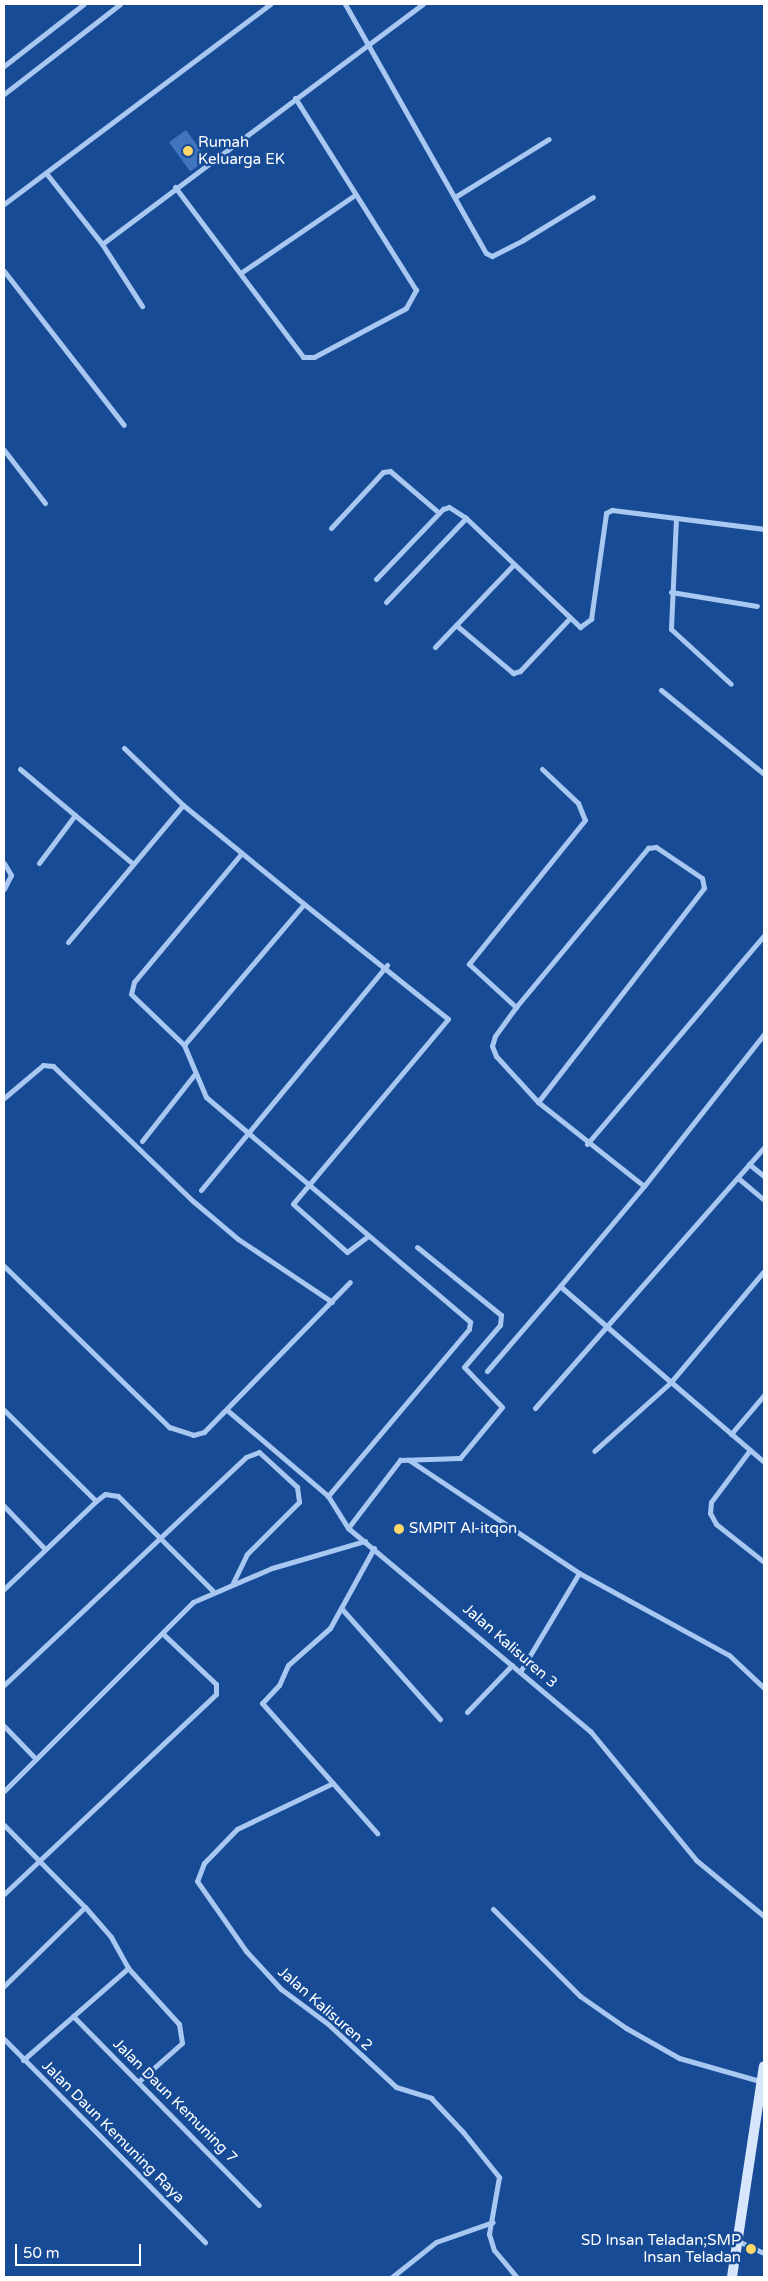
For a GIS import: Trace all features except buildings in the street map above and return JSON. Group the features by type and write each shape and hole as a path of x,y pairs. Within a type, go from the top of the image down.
{"main road":[{"path":"732,2277 760,2081 764,2066"}],"street":[{"path":"4,94 120,4"},
{"path":"4,204 270,4"},
{"path":"345,4 455,197 492,256 593,197"},
{"path":"102,244 174,187 423,4"},
{"path":"4,66 80,5"},
{"path":"174,187 242,272 293,347 309,359 406,308 416,290 295,98"},
{"path":"455,197 549,139"},
{"path":"46,173 102,244 142,306"},
{"path":"242,272 355,195"},
{"path":"4,272 124,425"},
{"path":"4,450 45,503"},
{"path":"331,528 383,472 390,471 438,512"},
{"path":"376,579 438,512 449,507 466,518 569,619 580,627 591,619 606,513 676,518 764,529"},
{"path":"386,602 466,518"},
{"path":"676,518 671,592 671,629 731,684"},
{"path":"435,647 513,565"},
{"path":"671,592 757,606"},
{"path":"456,625 513,673 520,671 569,619"},
{"path":"661,690 764,774"},
{"path":"124,748 183,805 242,854 447,1015 446,1025 307,1186 293,1207 343,1250 352,1252 368,1236"},
{"path":"20,769 132,862"},
{"path":"516,1007 469,964 585,820 578,803 542,769"},
{"path":"68,942 132,862 183,805"},
{"path":"38,862 75,815"},
{"path":"538,1102 704,888 702,878 656,847 648,848 516,1007 492,1046 538,1102 586,1144 644,1186"},
{"path":"242,854 131,989 134,998 184,1046 194,1075 206,1097 307,1186 465,1316 469,1330 328,1496"},
{"path":"4,864 11,875 4,889"},
{"path":"184,1046 304,904"},
{"path":"586,1144 764,936"},
{"path":"201,1190 246,1132 387,966"},
{"path":"487,1371 644,1186 764,1034"},
{"path":"4,1098 43,1065 53,1066 200,1208 238,1239 332,1302"},
{"path":"142,1141 194,1075"},
{"path":"535,1408 608,1328 764,1147"},
{"path":"749,1164 764,1176"},
{"path":"738,1178 764,1200"},
{"path":"348,1528 394,1467 408,1460 460,1458 502,1407 464,1368 500,1325 500,1315 416,1247"},
{"path":"4,1266 169,1427 192,1435 204,1432 227,1410 350,1282"},
{"path":"594,1451 671,1382 764,1271"},
{"path":"560,1286 764,1462"},
{"path":"731,1434 764,1395"},
{"path":"4,1410 96,1500"},
{"name":"Jalan Kalisuren 3","path":"227,1410 328,1496 348,1528 512,1665 618,1760 696,1860 764,1916"},
{"path":"750,1450 710,1502 710,1513 716,1524 764,1562"},
{"path":"4,1685 246,1457 260,1452 297,1487 299,1502 247,1554 233,1583"},
{"path":"408,1460 579,1573 729,1654 764,1688"},
{"path":"4,1590 96,1500 105,1494 118,1496 213,1591"},
{"path":"4,1506 45,1549"},
{"path":"4,1791 193,1602 233,1583 365,1541"},
{"path":"374,1548 330,1628 288,1665 279,1685 262,1703 377,1833"},
{"path":"520,1672 579,1573"},
{"path":"341,1608 440,1719"},
{"path":"4,1894 216,1694 216,1684 162,1632"},
{"path":"467,1712 512,1665"},
{"path":"4,1726 36,1759"},
{"name":"Jalan Kalisuren 2","path":"333,1783 236,1829 204,1863 197,1881 246,1951 281,1989 327,2023 396,2087 431,2098 463,2132 499,2177 490,2234 494,2250 517,2277"},
{"path":"4,1824 85,1907 111,1937 128,1968 183,2032 182,2043 138,2081"},
{"path":"4,1986 85,1907"},
{"path":"493,1909 580,1996 626,2028 679,2058 760,2081"},
{"path":"23,2060 128,1968"},
{"name":"Jalan Daun Kemuning 7","path":"73,2016 259,2205"},
{"name":"Jalan Daun Kemuning Raya","path":"4,2039 205,2242"},
{"path":"392,2277 436,2242 493,2222"},
{"path":"738,2241 764,2253"}],"place":[{"name":"Rumah Keluarga EK","path":"188,151"},
{"name":"SMPIT Al-itqon","path":"399,1529"},
{"name":"SD Insan Teladan;SMP Insan Teladan","path":"751,2249"}]}
